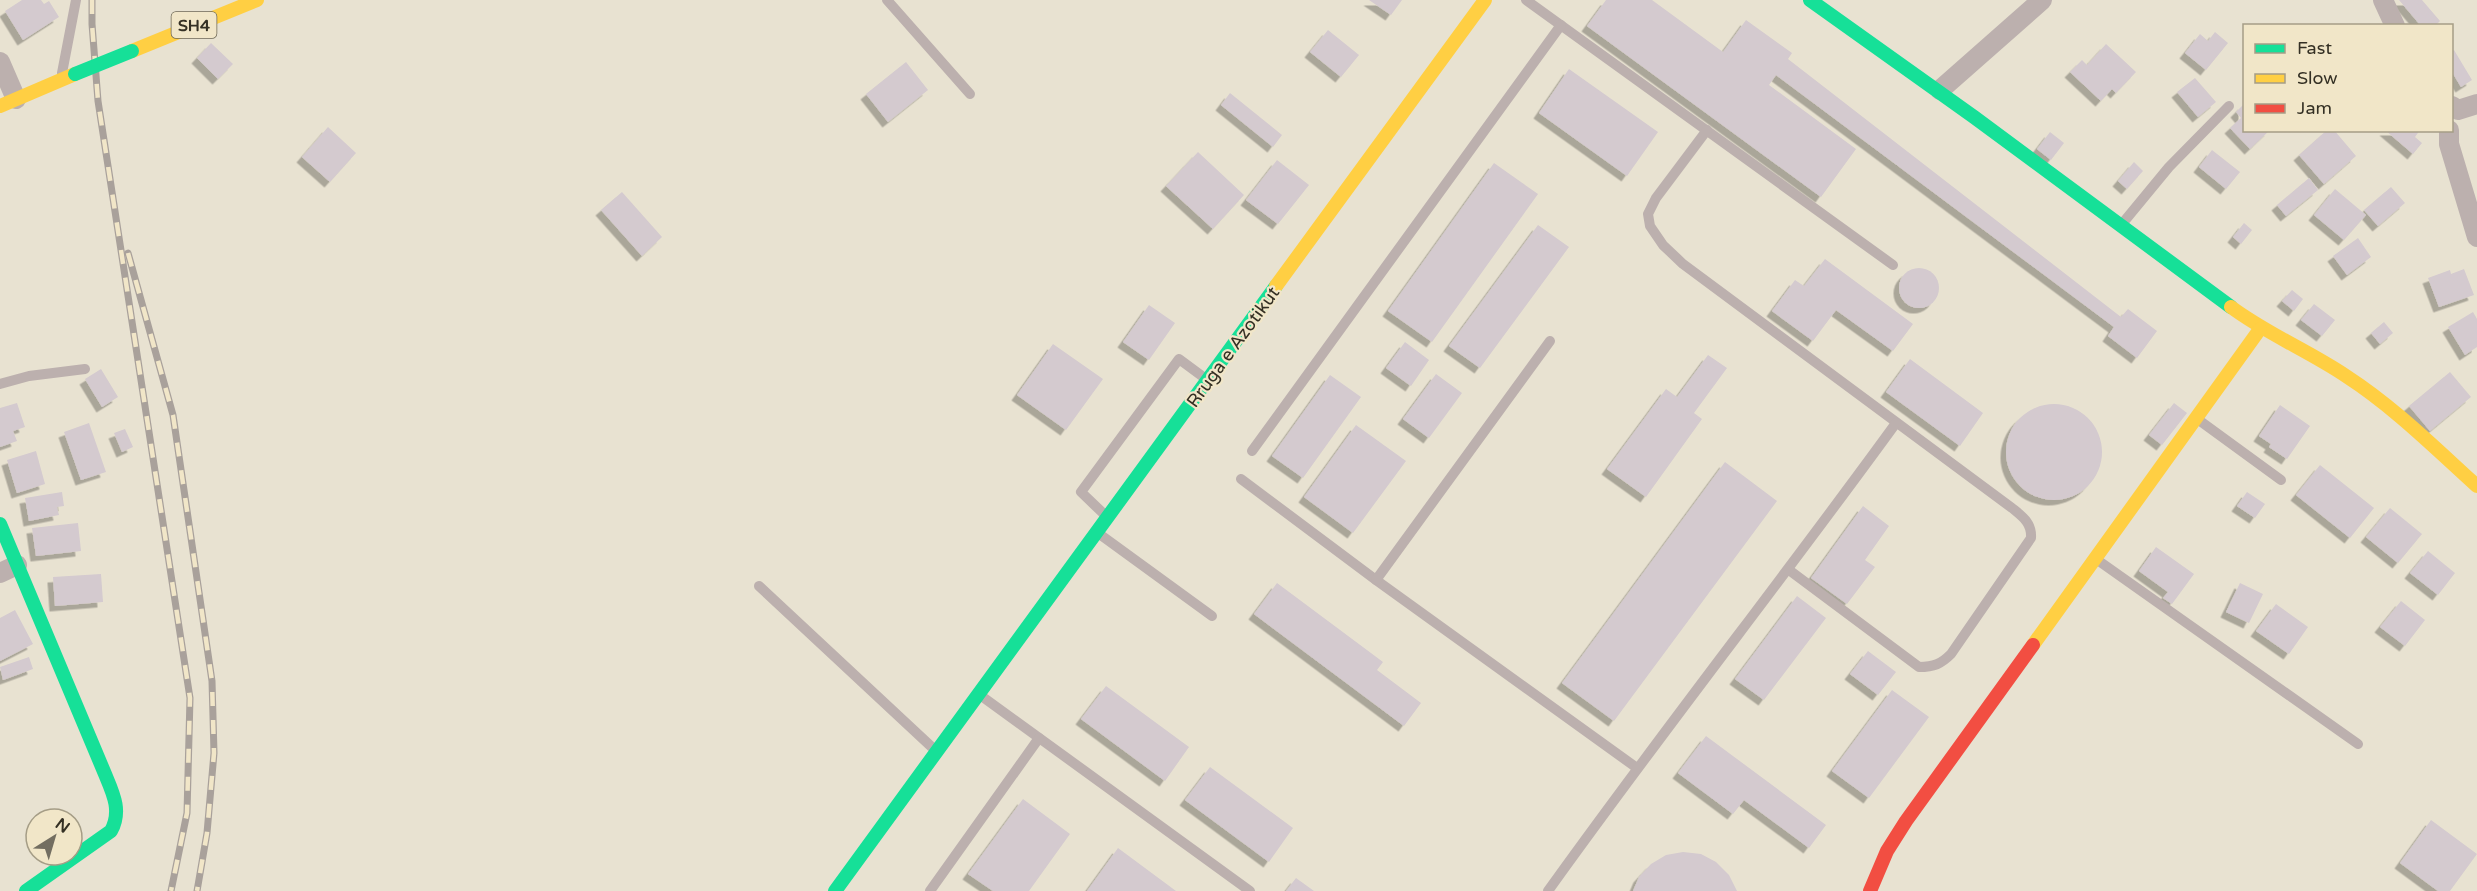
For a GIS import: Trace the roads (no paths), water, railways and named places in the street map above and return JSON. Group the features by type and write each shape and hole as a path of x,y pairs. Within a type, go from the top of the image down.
{"street":[{"name":"SH4","path":"8,103 257,0"},
{"name":"Rruga e Azotikut","path":"839,890 1485,0"},
{"path":"1810,0 1940,90 2260,329 2326,363 2356,384 2402,418 2477,486"},
{"path":"1940,90 2042,0"},
{"path":"2383,0 2395,24"},
{"path":"0,62 8,103"},
{"path":"2453,107 2458,110 2477,104"},
{"path":"2450,132 2449,144 2477,237"},
{"path":"1869,891 1887,851 1906,821 2260,329"},
{"path":"0,524 8,569 105,774 117,807 117,817 111,831 26,891"}],"lane":[{"path":"61,80 76,0"},
{"path":"887,0 970,94"},
{"path":"1526,0 1893,265"},
{"path":"1252,451 1561,25"},
{"path":"2121,226 2169,167 2229,106"},
{"path":"1707,130 1656,198 1648,214 1650,226 1663,245 1683,264 2012,508 2027,520 2032,530 2026,547 1951,654 1941,664 1930,667 1919,667 1789,570"},
{"path":"1376,580 1550,341"},
{"path":"1108,518 1081,492 1179,359 1209,380"},
{"path":"0,384 28,376 85,369"},
{"path":"2196,418 2281,480"},
{"path":"1548,891 1636,768 1789,570 1896,423"},
{"path":"1241,479 1636,768"},
{"path":"1098,533 1212,616"},
{"path":"2096,559 2358,744"},
{"path":"759,586 937,753"},
{"path":"980,695 1250,891"},
{"path":"930,891 1039,738"}],"railway":[{"path":"92,0 98,101 190,698 187,813 171,891"},
{"path":"128,253 173,415 212,681 214,753 207,833 197,891"}]}
